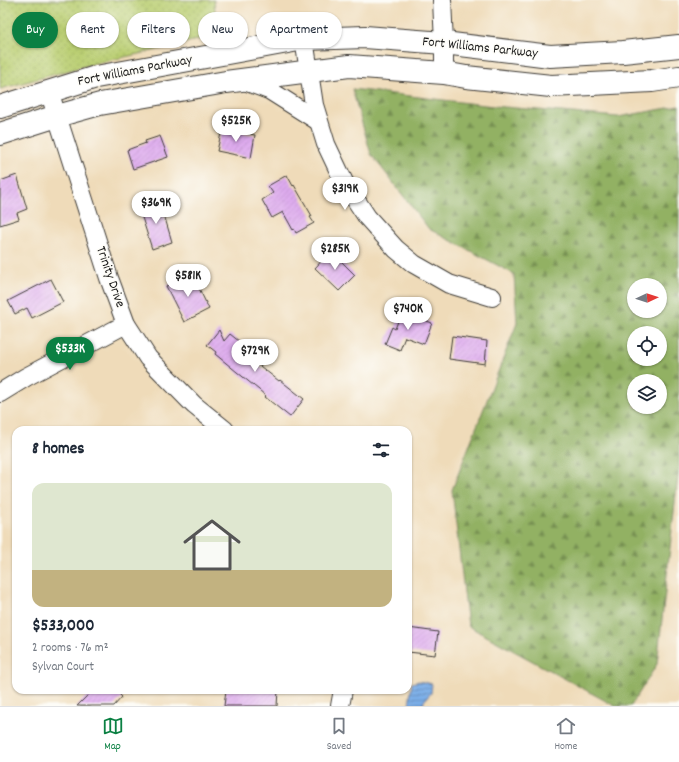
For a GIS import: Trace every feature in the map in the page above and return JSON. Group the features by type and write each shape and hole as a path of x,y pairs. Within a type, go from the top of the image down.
{"street":[{"path":"442,0 444,73"},
{"name":"Fort Williams Parkway","path":"342,38 365,37 550,56 623,52 679,46"},
{"name":"Fort Williams Parkway","path":"0,107 96,77 256,48"},
{"path":"305,48 312,98 326,144 344,182 367,218 396,249 414,264 448,284 492,298"},
{"name":"Fort Williams Parkway","path":"0,134 107,102 242,80 349,66 444,73 466,77 550,86 652,81 679,76"},
{"path":"242,80 269,90 318,121"},
{"name":"Trinity Drive","path":"49,91 109,278 126,324 148,358 194,405 220,426"},
{"path":"0,393 26,377 126,324"},
{"path":"340,706 342,694"}],"green space":[{"path":"0,0 214,0 215,12 198,12 198,40 190,42 190,12 127,12 127,48 164,48 93,64 0,89"},
{"path":"352,89 493,106 618,117 679,106 679,467 657,664 631,706 615,706 468,626 452,490 517,323 514,274 429,229 371,154"}],"water":[{"path":"419,681 432,684 431,693 424,701 423,706 409,705 410,694 412,694 412,683"}],"building":[{"path":"222,129 255,135 251,158 217,151"},
{"path":"160,136 168,157 133,169 127,150 146,143 145,141"},
{"path":"17,175 27,209 17,213 19,219 0,225 0,181"},
{"path":"287,175 312,216 310,217 314,223 296,233 283,212 272,218 262,200 273,193 268,186"},
{"path":"160,201 172,242 152,249 139,208"},
{"path":"331,251 355,275 339,291 315,268"},
{"path":"192,274 209,309 184,322 166,286"},
{"path":"51,279 63,302 32,318 27,308 15,314 8,301"},
{"path":"402,311 432,323 424,344 405,337 400,350 385,344 392,327 395,329"},
{"path":"219,330 224,341 230,334 255,354 251,359 304,399 290,417 215,354 216,352 207,345"},
{"path":"452,336 487,341 485,364 449,359"},
{"path":"412,629 438,632 435,655 412,652"},
{"path":"89,694 119,694 122,697 114,706 77,706"},
{"path":"226,694 278,694 277,706 224,706"}]}
